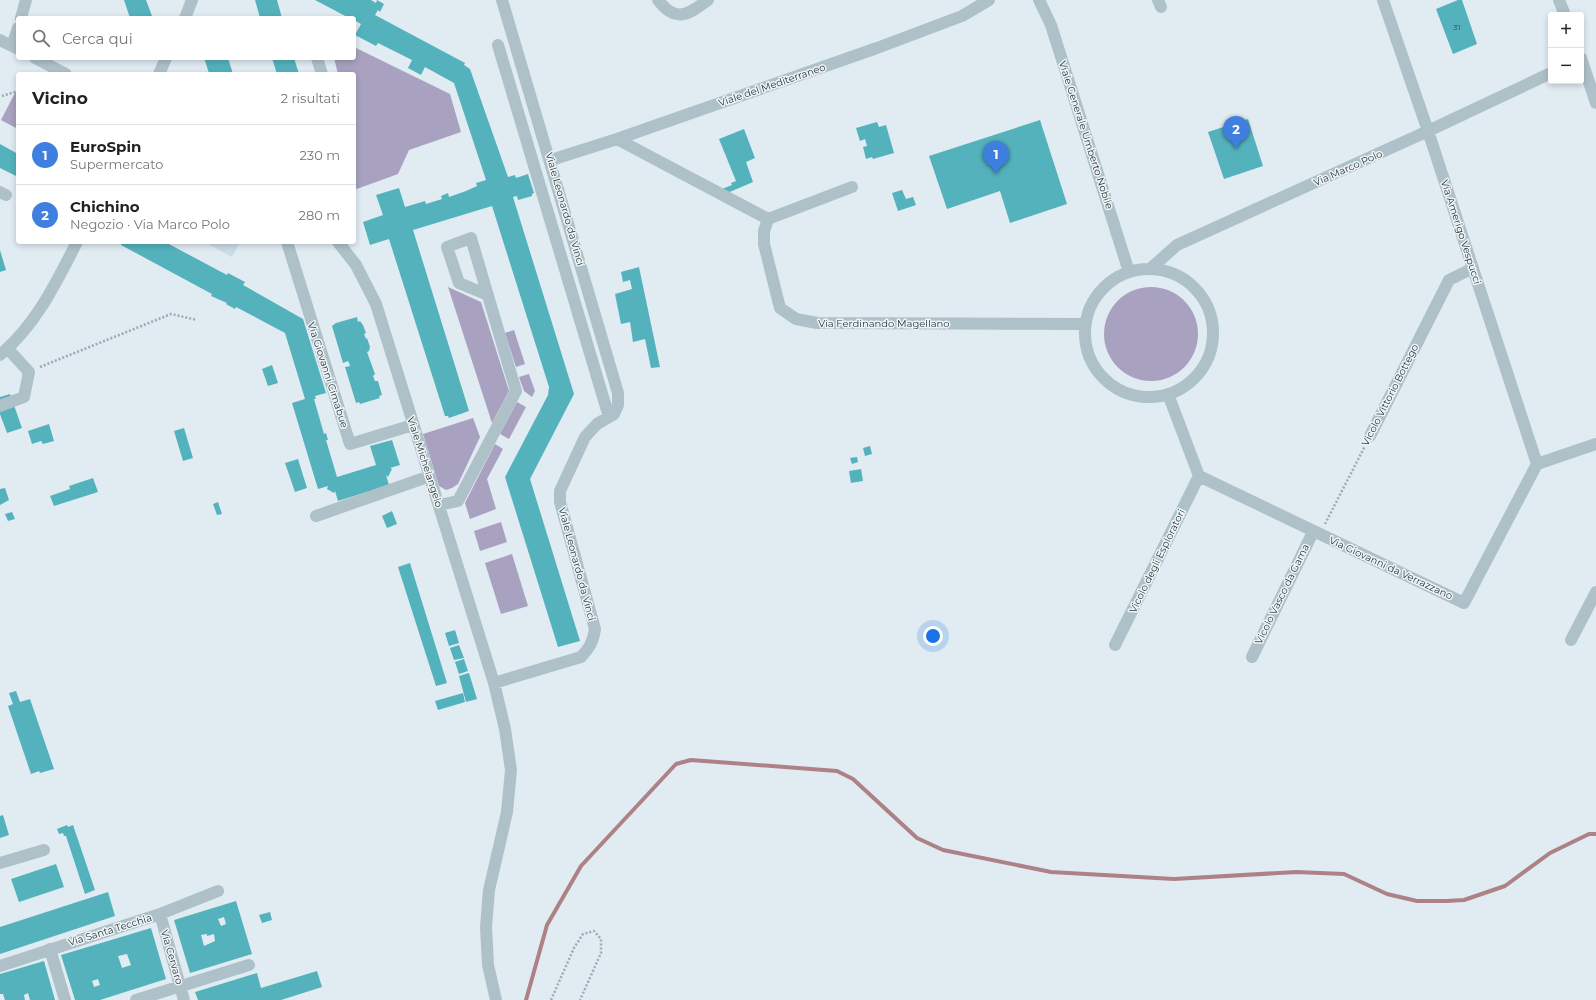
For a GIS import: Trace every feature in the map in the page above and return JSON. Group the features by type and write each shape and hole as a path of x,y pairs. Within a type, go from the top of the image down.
{"street":[{"path":"22,16 26,0"},
{"path":"185,16 192,0"},
{"name":"Viale Leonardo da Vinci","path":"495,687 580,657 589,649 594,638 595,629 560,502 560,491 586,437 597,424 614,414 618,405 618,393 551,160 502,0"},
{"path":"658,0 665,9 678,15 691,13 708,0"},
{"name":"Viale del Mediterraneo","path":"551,160 617,139 877,48 962,16 989,0"},
{"name":"Viale Generale Umberto Nobile","path":"1039,0 1051,25 1129,272"},
{"name":"Via Amerigo Vespucci","path":"1383,0 1428,131 1537,464"},
{"path":"1559,0 1564,12"},
{"path":"0,40 15,48"},
{"name":"Viale Leonardo da Vinci","path":"498,45 609,417"},
{"path":"39,60 62,72"},
{"path":"160,72 165,60"},
{"path":"317,60 321,72"},
{"path":"1584,67 1596,103"},
{"name":"Via Marco Polo","path":"1150,269 1177,245 1428,131 1548,74"},
{"path":"617,139 768,219 852,187"},
{"name":"Via Ferdinando Magellano","path":"768,219 764,231 764,244 780,308 796,320 817,323 1085,324"},
{"path":"439,505 458,501 516,391 471,238 447,246 459,283 488,296"},
{"path":"0,406 24,397 29,372 4,352 21,336 35,318 55,285 76,244"},
{"name":"Via Giovanni Cimabue","path":"288,244 350,444 413,425"},
{"name":"Viale Michelangelo","path":"340,244 356,265 376,304 495,687 505,728 511,770 507,812 489,890 486,927 488,965 496,1000"},
{"name":"Vicolo Vittorio Bottego","path":"1370,436 1449,280 1473,268"},
{"path":"1150,269 1170,272 1187,282 1201,296 1210,314 1213,334 1210,354 1201,371 1186,385 1168,394 1150,398 1132,396 1115,388 1101,376 1091,361 1085,343 1085,324 1090,307 1100,292 1113,280 1129,272 1150,269"},
{"path":"1168,394 1199,476"},
{"path":"1537,464 1596,444"},
{"name":"Via Giovanni da Verrazzano","path":"1199,476 1316,533 1464,602 1537,464"},
{"path":"316,516 430,476"},
{"name":"Vicolo degli Esploratori","path":"1115,645 1199,476"},
{"name":"Vicolo Vasco da Gama","path":"1252,657 1316,533"},
{"path":"1570,640 1596,592"},
{"path":"0,863 44,850"},
{"name":"Via Santa Tecchia","path":"0,966 160,914 218,891"},
{"name":"Via Cervaro","path":"160,914 184,1000"},
{"path":"50,949 65,1000"},
{"path":"136,1000 249,965"}],"path":[{"path":"2,96 16,92"},
{"path":"29,372 171,314 197,320"},
{"name":"Vicolo Vittorio Bottego","path":"1316,533 1370,436"},
{"path":"551,1000 574,948 583,934 594,931 601,939 601,953 580,1000"}],"shaded area":[{"path":"356,48 450,94 461,132 409,150 398,174 356,189 356,72 338,72 334,60 356,60"},
{"path":"16,91 16,128 1,120"},
{"path":"208,244 239,244 232,257"},
{"path":"448,287 481,302 509,391 492,423"},
{"path":"1151,287 1169,291 1184,301 1194,316 1198,334 1194,352 1184,367 1169,377 1151,381 1133,377 1118,367 1108,352 1104,334 1108,316 1118,301 1133,291"},
{"path":"514,330 525,364 516,367 505,333"},
{"path":"529,374 535,391 532,397 524,391 519,377"},
{"path":"517,402 526,407 509,439 500,434"},
{"path":"473,418 480,437 458,484 446,490 439,486 423,434"},
{"path":"495,444 503,449 487,479 496,509 470,519 465,503"},
{"path":"501,522 507,542 480,551 474,531"},
{"path":"512,554 528,606 501,614 485,563"}],"building":[{"path":"124,0 146,0 152,16 129,16"},
{"path":"255,0 277,0 281,16 259,16"},
{"path":"315,0 371,0 376,3 377,0 384,4 380,12 378,10 375,15 465,63 464,65 470,69 508,177 515,175 516,178 528,174 534,193 532,196 518,200 517,196 513,197 574,394 530,479 580,641 558,647 505,477 548,395 549,387 492,206 413,230 469,411 449,418 448,416 445,416 389,239 370,245 363,222 383,215 376,195 399,188 405,207 425,201 426,204 442,199 441,196 448,193 449,197 477,186 476,183 486,180 454,83 425,67 421,75 408,68 412,60 378,43 376,46 356,36 361,24 356,21 356,16 345,16"},
{"path":"1458,0 1462,0 1477,44 1453,54 1436,9"},
{"path":"205,60 229,60 232,72 209,72"},
{"path":"273,60 295,60 298,72 276,72"},
{"path":"1248,119 1263,166 1224,179 1208,132"},
{"path":"1040,120 1067,204 1010,223 1000,191 947,209 929,156"},
{"path":"877,122 879,127 886,125 894,153 873,159 872,157 866,159 863,147 867,146 865,139 860,141 856,128"},
{"path":"744,129 755,158 746,162 753,182 725,194 722,189 732,185 731,183 736,181 719,139"},
{"path":"0,144 16,153 16,176 0,168"},
{"path":"902,190 906,199 913,197 916,205 898,211 892,193"},
{"path":"169,244 227,275 228,273 245,282 243,285 303,319 326,393 315,396 316,399 314,399 324,434 326,433 328,440 326,440 337,477 376,465 370,446 392,440 400,465 390,468 392,469 388,477 386,475 389,485 338,501 335,491 334,493 327,489 328,486 318,489 292,403 305,399 285,333 236,307 235,309 226,304 227,303 211,296 212,294 121,245"},
{"path":"0,250 6,270 0,272"},
{"path":"639,267 660,367 651,368 645,339 633,342 630,322 621,324 615,294 632,289 630,280 623,282 621,272"},
{"path":"357,317 358,322 360,321 363,325 366,333 364,334 370,347 369,351 367,352 375,374 373,376 375,381 378,381 382,395 379,396 380,398 360,404 359,402 356,403 345,367 350,366 349,363 348,361 343,363 332,326 336,323"},
{"path":"272,365 278,383 268,386 262,369"},
{"path":"10,394 22,428 7,433 0,414 0,397"},
{"path":"49,424 54,441 43,444 41,441 32,444 28,431"},
{"path":"184,428 193,458 183,461 174,431"},
{"path":"870,446 872,454 865,456 863,448"},
{"path":"857,457 858,462 852,464 850,458"},
{"path":"298,459 307,488 295,492 285,463"},
{"path":"861,469 863,481 851,483 849,471"},
{"path":"93,478 98,492 54,506 50,496 70,489 69,486"},
{"path":"5,488 9,500 0,505 0,489"},
{"path":"218,502 222,514 217,515 213,504"},
{"path":"392,511 397,524 387,528 382,516"},
{"path":"12,512 15,519 8,521 5,514"},
{"path":"410,563 447,683 436,686 398,567"},
{"path":"455,630 459,643 449,646 445,633"},
{"path":"459,645 464,658 454,660 450,648"},
{"path":"464,659 468,671 459,674 455,662"},
{"path":"469,673 477,699 466,702 459,676"},
{"path":"16,691 20,702 30,699 54,769 40,773 39,771 31,774 8,706 13,704 9,693"},
{"path":"463,693 465,702 438,710 435,701"},
{"path":"3,815 9,835 0,838 0,816"},
{"path":"67,825 68,827 73,825 95,890 85,894 66,836 64,836 63,833 59,834 57,829"},
{"path":"56,864 64,887 19,902 11,879"},
{"path":"108,892 115,916 0,954 0,927"},
{"path":"236,901 252,954 190,973 174,920","holes":["224,917 226,924 221,926 218,919","207,934 207,936 214,934 215,941 204,946 201,935"]},
{"path":"270,912 272,920 262,923 259,915"},
{"path":"151,928 166,979 100,1000 75,1000 61,955","holes":["127,954 131,965 122,968 118,956","98,979 100,985 94,987 92,981"]},
{"path":"44,961 55,1000 30,1000 28,993 24,995 25,1000 5,1000 3,994 0,994 0,974"},
{"path":"317,971 322,987 281,1000 198,1000 195,992 257,973 261,988"}],"waterway":[{"path":"526,1000 547,925 581,866 676,764 691,760 837,771 853,779 917,838 943,850 1051,872 1174,879 1296,872 1344,874 1387,894 1417,901 1464,900 1505,886 1550,853 1589,834 1596,834"}],"place":[{"name":"Chichino","path":"1236,149"},
{"name":"EuroSpin","path":"996,174"}]}
